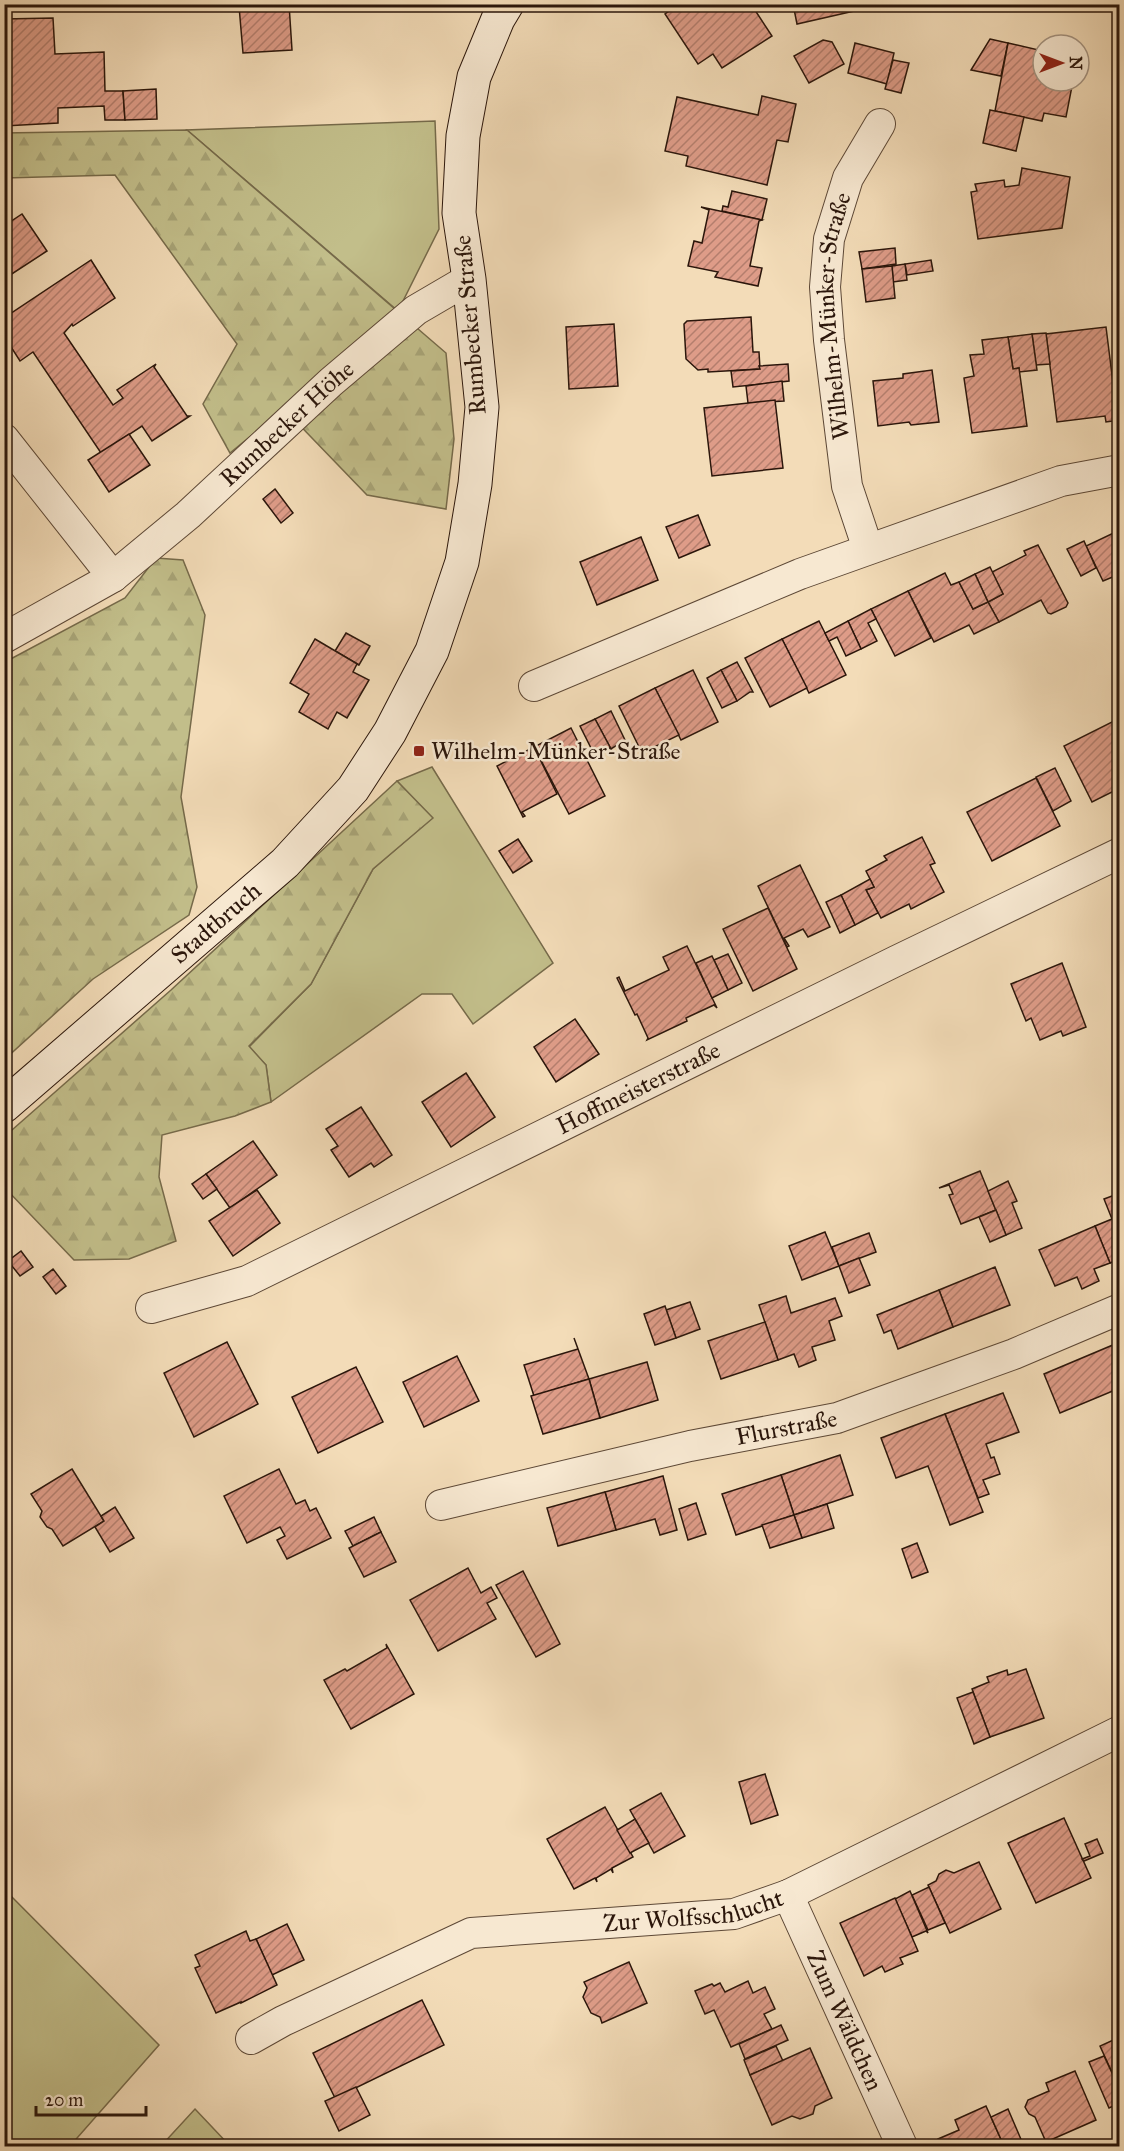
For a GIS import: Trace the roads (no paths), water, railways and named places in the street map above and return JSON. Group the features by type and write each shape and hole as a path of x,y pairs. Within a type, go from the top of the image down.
{"street":[{"name":"Rumbecker Straße","path":"400,713 432,651 462,562 475,484 482,407 469,279 459,213 463,136 474,77 498,19 507,4"},
{"name":"Wilhelm-Münker-Straße","path":"868,549 847,486 829,340 825,287 829,239 848,178 880,124"},
{"name":"Rumbecker Höhe","path":"4,638 113,578 188,515 331,382 416,310 469,279"},
{"path":"4,439 113,578"},
{"path":"534,686 800,574 1061,481 1119,470"},
{"name":"Stadtbruch","path":"4,1106 285,862 353,789 400,713"},
{"name":"Hoffmeisterstraße","path":"151,1308 247,1281 1119,853"},
{"name":"Flurstraße","path":"441,1505 690,1446 837,1418 1014,1354 1119,1309"},
{"name":"Zur Wolfsschlucht","path":"251,2039 283,2021 471,1933 734,1914 788,1895 1119,1731"},
{"name":"Zum Wäldchen","path":"788,1895 903,2146"}],"place":[{"name":"Wilhelm-Münker-Straße","path":"419,751"}]}
